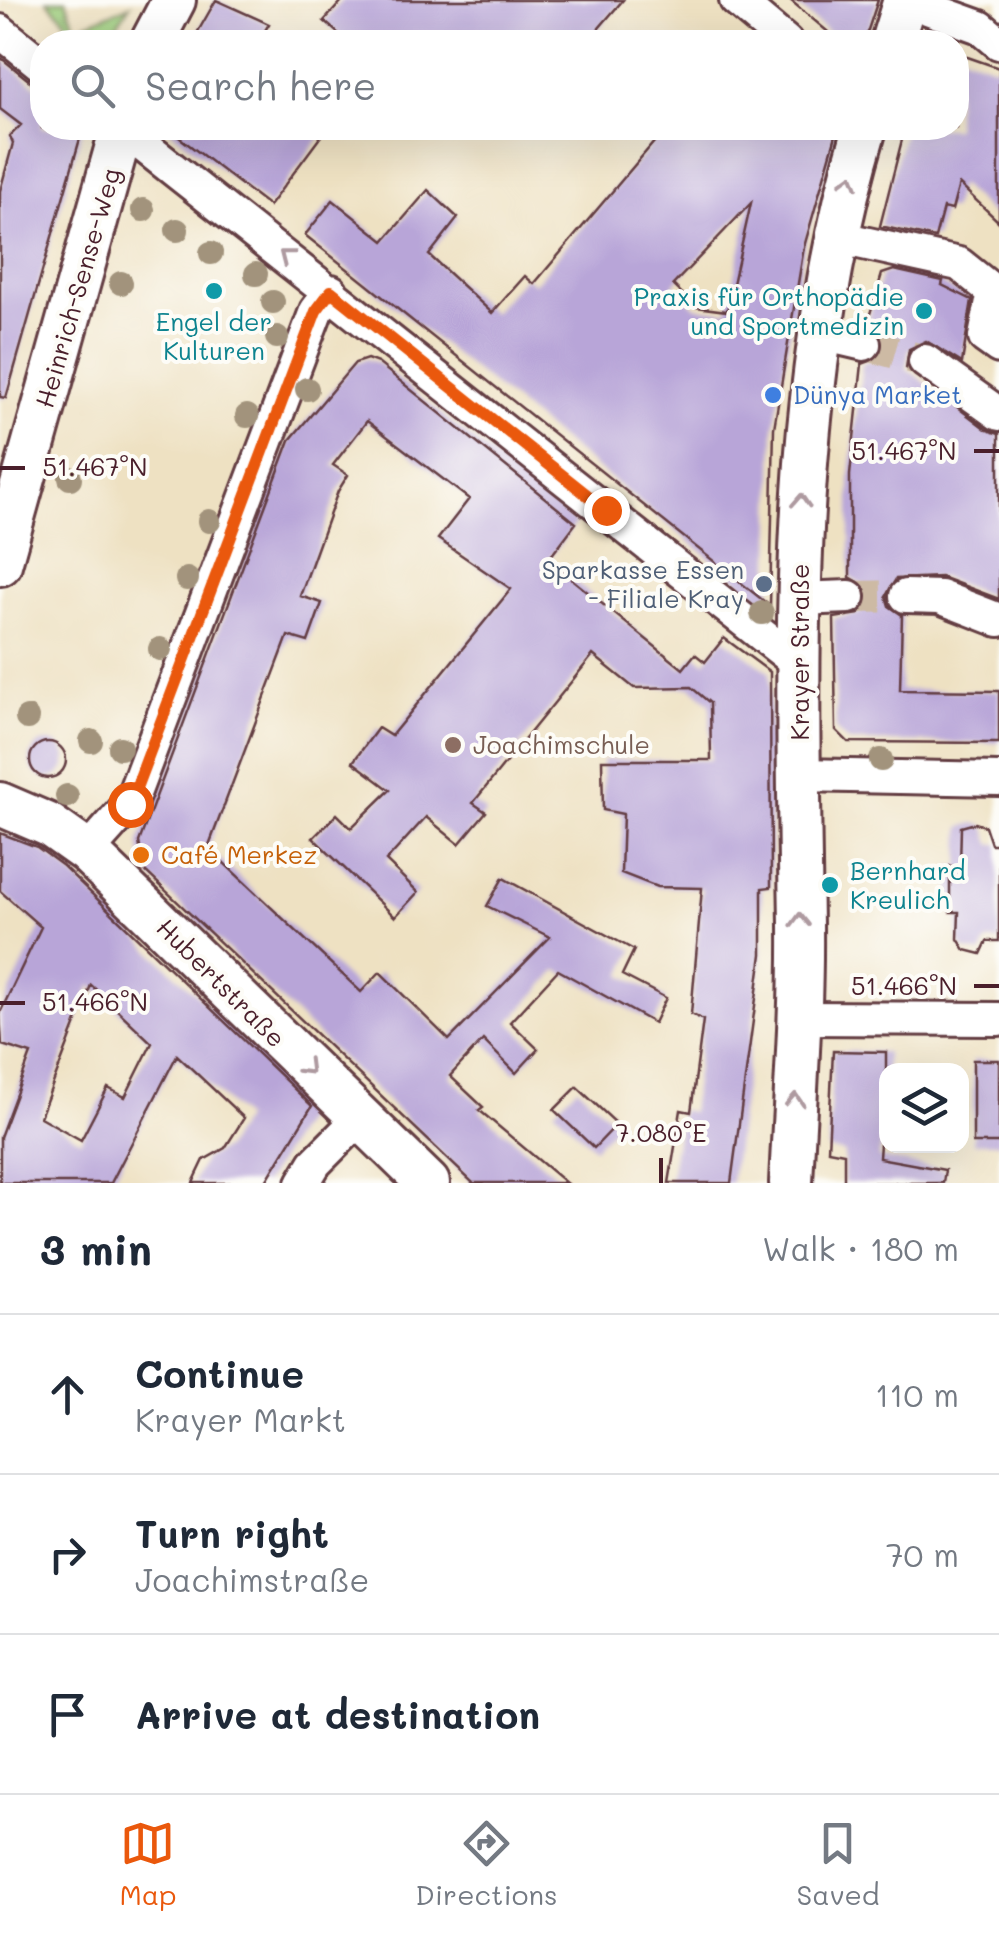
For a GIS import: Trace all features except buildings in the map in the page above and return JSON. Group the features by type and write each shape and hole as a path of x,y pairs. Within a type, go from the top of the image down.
{"main road":[{"path":"158,30 174,0"},
{"path":"896,30 905,0"},
{"name":"Heinrich-Sense-Weg","path":"0,564 118,140"},
{"name":"Krayer Straße","path":"791,1183 800,1018 802,480 817,333 836,237 862,140"},
{"name":"Hubertstraße","path":"0,804 49,825 88,835 358,1119 428,1183"}],"street":[{"path":"736,0 772,30"},
{"path":"905,0 980,27 999,43"},
{"path":"0,31 30,55"},
{"path":"136,140 800,666"},
{"path":"836,237 959,264 997,294 984,336 999,348"},
{"path":"88,835 130,804 316,311 331,291"},
{"path":"817,333 864,344"},
{"path":"924,361 999,414"},
{"path":"912,596 940,597 993,628"},
{"path":"800,598 850,597"},
{"path":"800,775 999,779"},
{"path":"800,1018 999,1019"},
{"path":"303,1183 315,1163 358,1119"}],"green space":[{"path":"47,0 66,0 76,28 130,5 114,30 68,30 68,23"}],"tunnel":[{"path":"864,344 925,361"},
{"path":"849,597 906,596"}],"place":[{"name":"Engel der Kulturen","path":"214,291"},
{"name":"Praxis für Orthopädie und Sportmedizin","path":"924,311"},
{"name":"Dünya Market","path":"773,395"},
{"name":"Sparkasse Essen - Filiale Kray","path":"764,584"},
{"name":"Joachimschule","path":"453,745"},
{"name":"Café Merkez","path":"141,855"},
{"name":"Bernhard Kreulich","path":"830,885"}],"route":[{"path":"130,804 316,311 331,291 606,510"}]}
